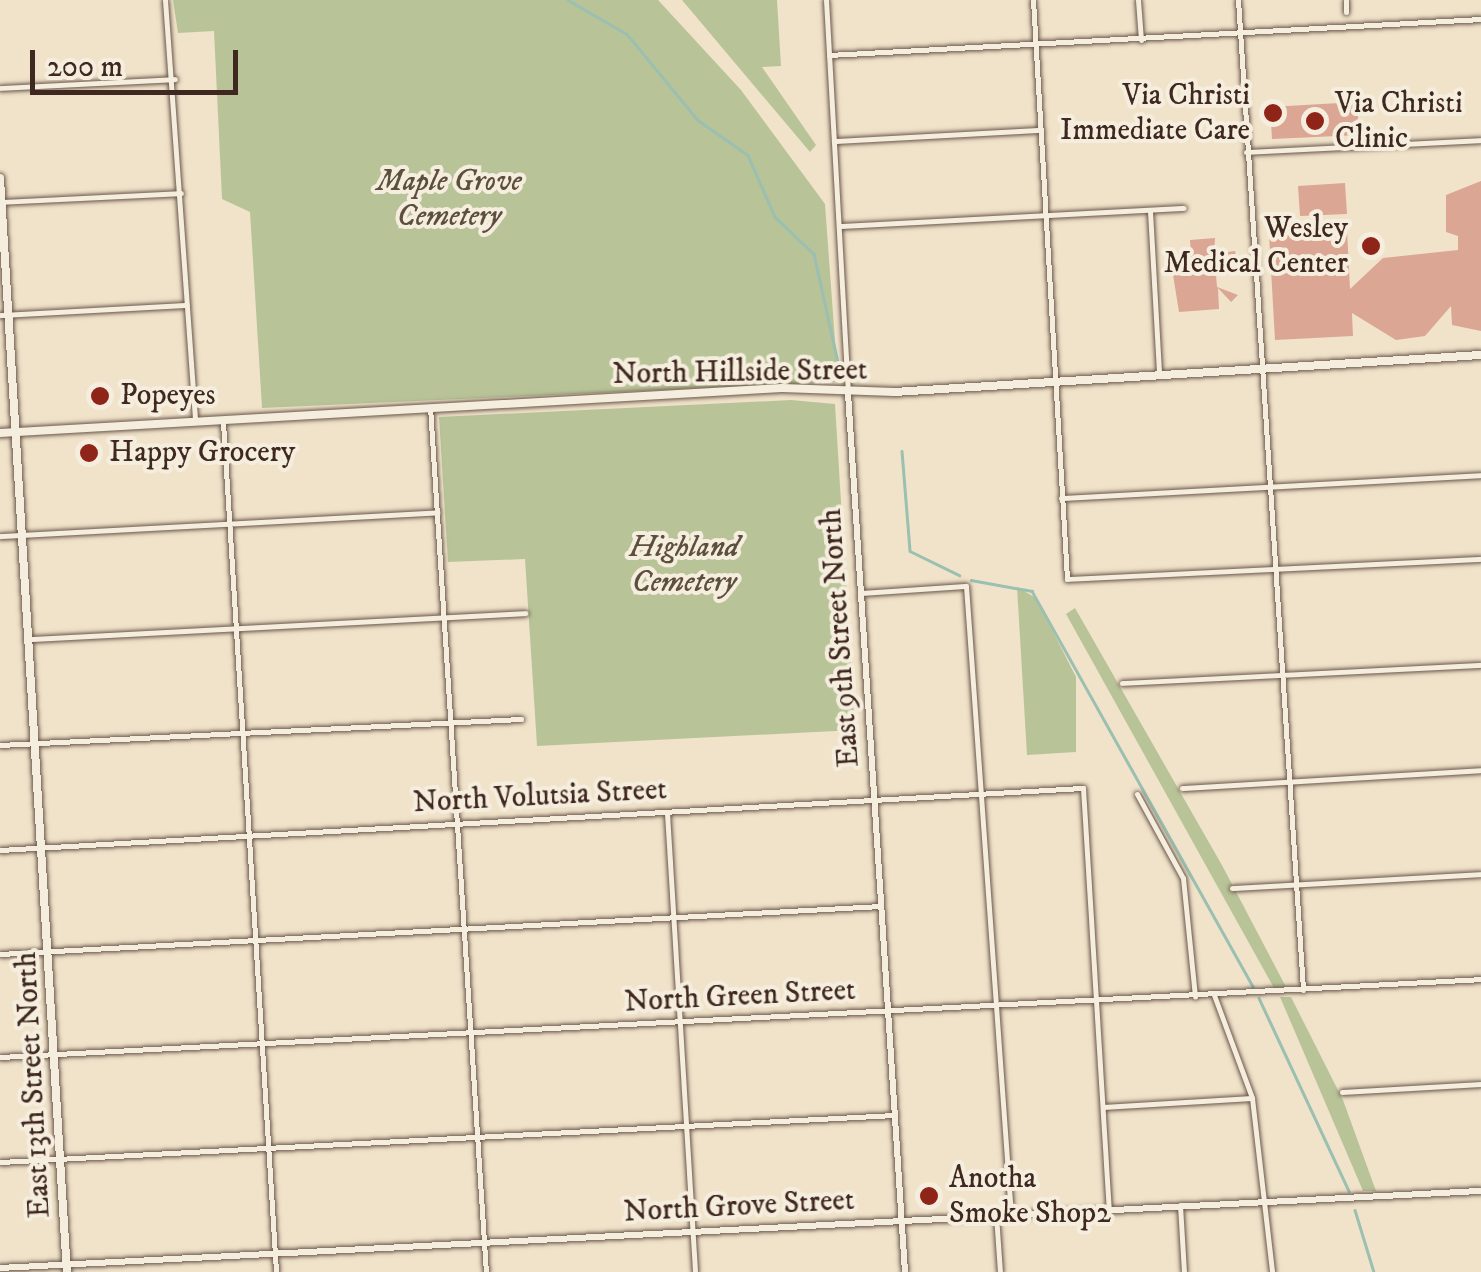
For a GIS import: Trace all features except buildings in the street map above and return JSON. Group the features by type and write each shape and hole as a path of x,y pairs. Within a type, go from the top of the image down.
{"main road":[{"name":"East 13th Street North","path":"0,178 3,315 44,847 66,1268"},
{"name":"North Hillside Street","path":"0,432 782,388 848,393 1481,354"}],"street":[{"path":"165,0 175,79 195,420"},
{"name":"East 9th Street North","path":"826,0 905,1272"},
{"path":"1034,0 1067,579 1481,559"},
{"path":"1138,0 1141,40"},
{"path":"1238,0 1303,990"},
{"path":"1346,0 1346,12"},
{"path":"829,55 1481,18"},
{"path":"0,88 175,79"},
{"path":"834,141 1040,130"},
{"path":"1246,152 1481,140"},
{"path":"1,202 182,192"},
{"path":"839,226 1184,208"},
{"path":"1150,210 1159,372"},
{"path":"3,315 187,305"},
{"path":"430,407 486,1272"},
{"path":"223,419 276,1272"},
{"path":"1061,498 1481,475"},
{"path":"0,536 436,512"},
{"path":"860,592 966,586 1011,1214"},
{"path":"30,639 525,613"},
{"path":"1122,683 1481,665"},
{"path":"0,745 521,718"},
{"path":"1182,788 1481,770"},
{"name":"North Volutsia Street","path":"0,850 1083,788 1096,1002"},
{"path":"1137,794 1183,878 1196,996"},
{"path":"667,813 695,1272"},
{"path":"1232,888 1481,874"},
{"path":"0,954 882,906"},
{"name":"North Green Street","path":"0,1057 1481,979"},
{"path":"1214,995 1252,1098 1268,1202 1272,1272"},
{"path":"1096,1002 1109,1209"},
{"path":"1342,1092 1481,1084"},
{"path":"1103,1107 1252,1098"},
{"path":"0,1162 895,1115"},
{"name":"North Grove Street","path":"0,1268 66,1268 1481,1190"},
{"path":"1180,1205 1184,1272"},
{"path":"996,1216 1000,1272"}],"green space":[{"name":"Maple Grove Cemetery","path":"173,0 658,0 741,90 825,204 838,382 262,408 250,212 222,199 214,31 178,33"},
{"path":"682,0 777,0 781,66 762,67 816,145 810,152"},
{"name":"Highland Cemetery","path":"791,400 835,404 855,730 537,746 525,559 448,562 439,417"},
{"path":"1017,587 1036,598 1076,677 1076,752 1027,755"},
{"path":"1075,608 1223,867 1286,987 1274,988 1066,614"},
{"path":"1280,997 1291,997 1343,1100 1376,1191 1363,1191"}],"waterway":[{"path":"568,0 627,34 698,120 748,155 775,217 814,254 841,376"},
{"path":"902,451 910,551 959,575"},
{"path":"971,580 1032,591 1253,987"},
{"path":"1259,998 1349,1191"},
{"path":"1355,1210 1374,1272"}],"place":[{"name":"Via Christi Immediate Care","path":"1273,113"},
{"name":"Via Christi Clinic","path":"1315,121"},
{"name":"Wesley Medical Center","path":"1371,246"},
{"name":"Popeyes","path":"100,396"},
{"name":"Happy Grocery","path":"89,453"},
{"name":"Anotha Smoke Shop2","path":"929,1196"}]}
